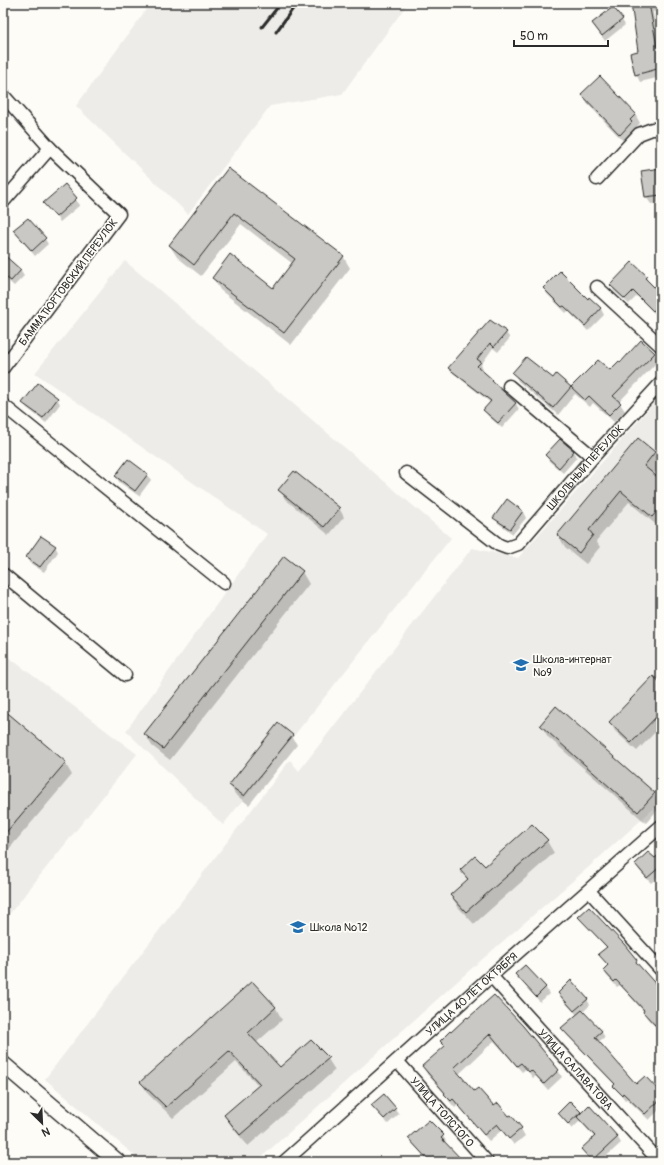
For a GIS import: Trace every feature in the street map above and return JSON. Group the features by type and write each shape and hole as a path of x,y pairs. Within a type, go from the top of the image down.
{"street":[{"path":"3,95 50,148 3,202"},
{"path":"597,179 638,134 652,129 661,128"},
{"name":"БАММАТЮРТОВСКИЙ ПЕРЕУЛОК","path":"3,368 119,214 50,148"},
{"path":"597,287 661,346"},
{"name":"ШКОЛЬНЫЙ ПЕРЕУЛОК","path":"406,473 499,545 507,548 518,544 593,457 661,383"},
{"path":"509,386 593,457"},
{"path":"3,405 224,583"},
{"path":"3,574 125,675"},
{"name":"УЛИЦА 40 ЛЕТ ОКТЯБРЯ","path":"284,1162 297,1158 397,1061 661,826"},
{"path":"589,891 661,970"},
{"name":"УЛИЦА САЛАВАТОВА","path":"491,976 660,1162"},
{"name":"УЛИЦА ТОЛСТОГО","path":"397,1061 487,1162"},
{"path":"3,1064 118,1162"}],"shaded area":[{"path":"151,3 408,3 342,94 270,106 188,214 76,106"},
{"path":"125,261 451,538 223,825 126,731 267,534 35,373"},
{"path":"661,395 661,802 471,969 256,1162 142,1162 45,1079 290,760 299,771 472,548 518,558"},
{"path":"3,653 137,754 3,922"}],"building":[{"path":"631,3 649,3 657,47 661,46 661,68 635,75 630,53 638,51"},
{"path":"613,7 623,19 602,36 592,23"},
{"path":"600,76 636,114 630,120 632,122 620,135 581,94"},
{"path":"228,168 344,256 284,333 212,278 230,254 273,288 295,259 234,213 194,265 169,245"},
{"path":"661,168 661,195 645,197 641,171"},
{"path":"65,184 77,198 56,217 43,203"},
{"path":"28,218 46,238 32,251 13,230"},
{"path":"3,254 21,270 11,281 3,275"},
{"path":"632,262 647,276 645,278 661,294 661,303 653,311 633,291 625,299 610,285"},
{"path":"560,271 588,299 589,297 601,308 585,326 564,306 562,307 543,288"},
{"path":"490,320 507,332 494,347 490,343 477,359 481,362 477,366 516,403 498,423 483,410 491,401 448,368"},
{"path":"641,340 655,353 613,396 621,403 609,415 589,396 585,400 571,387 598,360 610,370 619,361 620,363"},
{"path":"526,357 553,378 556,374 571,387 553,408 512,373"},
{"path":"38,383 58,398 43,418 22,403"},
{"path":"638,438 655,452 644,466 661,480 661,507 652,517 621,491 589,530 593,535 579,553 557,535"},
{"path":"560,439 574,451 559,468 545,455"},
{"path":"128,459 148,474 135,491 115,476"},
{"path":"294,471 340,508 324,527 278,490"},
{"path":"507,499 523,511 510,529 493,518"},
{"path":"41,536 56,546 40,567 26,557"},
{"path":"284,556 303,571 163,749 144,734"},
{"path":"653,676 661,683 661,712 631,743 609,722"},
{"path":"556,706 655,793 638,812 540,725"},
{"path":"3,709 66,762 3,836"},
{"path":"278,723 293,735 244,796 229,785"},
{"path":"532,824 548,840 466,912 450,895 468,879 460,870 475,856 485,866"},
{"path":"648,852 655,858 661,853 661,866 647,878 635,864"},
{"path":"589,907 624,944 637,960 636,962 661,990 661,1019 655,1025 643,1012 644,1010 616,980 614,982 603,970 608,965 598,954 607,947 578,917"},
{"path":"525,965 546,987 536,997 515,974"},
{"path":"571,980 588,999 574,1011 558,993"},
{"path":"252,981 276,1007 248,1033 280,1067 311,1040 329,1058 240,1135 224,1115 260,1084 229,1051 166,1107 140,1082"},
{"path":"494,995 523,1026 559,1070 544,1084 531,1070 529,1072 521,1063 517,1066 490,1034 454,1068 474,1091 478,1088 494,1106 498,1103 522,1128 509,1139 497,1124 484,1135 453,1099 451,1101 444,1094 445,1093 422,1066 445,1046 440,1041 450,1031 451,1032"},
{"path":"582,1010 602,1031 595,1037 636,1084 645,1076 661,1093 661,1099 645,1114 623,1093 622,1095 613,1086 615,1084 561,1028"},
{"path":"384,1094 396,1108 384,1119 371,1105"},
{"path":"570,1101 581,1112 568,1124 558,1113"},
{"path":"589,1105 618,1137 592,1161 581,1149 595,1136 577,1117"},
{"path":"429,1120 444,1135 441,1138 464,1162 430,1162 408,1138"}],"railway":[{"path":"262,27 281,3"},
{"path":"276,32 297,3"}],"place":[{"name":"Школа-интернат №9","path":"521,665"},
{"name":"Школа №12","path":"298,927"}]}
